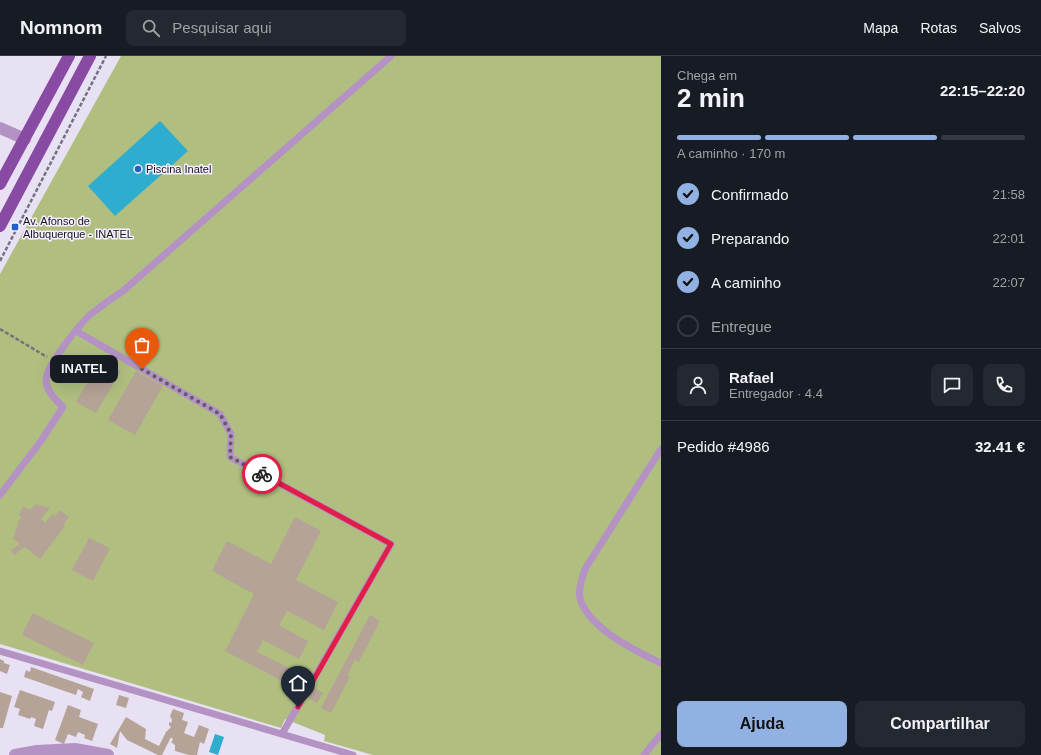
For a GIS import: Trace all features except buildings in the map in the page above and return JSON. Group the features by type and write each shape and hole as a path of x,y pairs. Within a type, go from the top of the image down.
{"main road":[{"path":"0,183 69,56"},
{"path":"0,226 90,56"}],"street":[{"path":"0,128 25,139"},
{"path":"15,755 37,751 75,749 108,755"}],"lane":[{"path":"0,495 41,441 63,407 51,394 46,381 49,369 90,314 123,291 391,56"},
{"path":"76,331 220,414 231,434 230,457 391,544 282,734"},
{"path":"661,449 585,569 579,587 581,601 590,616 620,642 661,663"},
{"path":"0,651 353,755"},
{"path":"644,755 661,734"}],"path":[{"path":"0,261 106,56"},
{"path":"0,329 54,361"}],"green space":[{"path":"121,56 661,56 661,755 373,755 324,741 325,735 285,719 281,728 0,644 0,274"}],"water":[{"name":"Piscina Inatel","path":"160,121 188,151 115,216 88,186"},
{"path":"215,734 224,737 218,755 209,752"}],"way so far":[{"path":"142,369 220,414 231,434 230,457 262,474"}],"place":[{"name":"Piscina Inatel","path":"138,169"},
{"name":"Av. Afonso de Albuquerque - INATEL","path":"15,227"},
{"name":"INATEL","path":"142,369"}],"route":[{"path":"262,474 391,544 298,707"}]}
